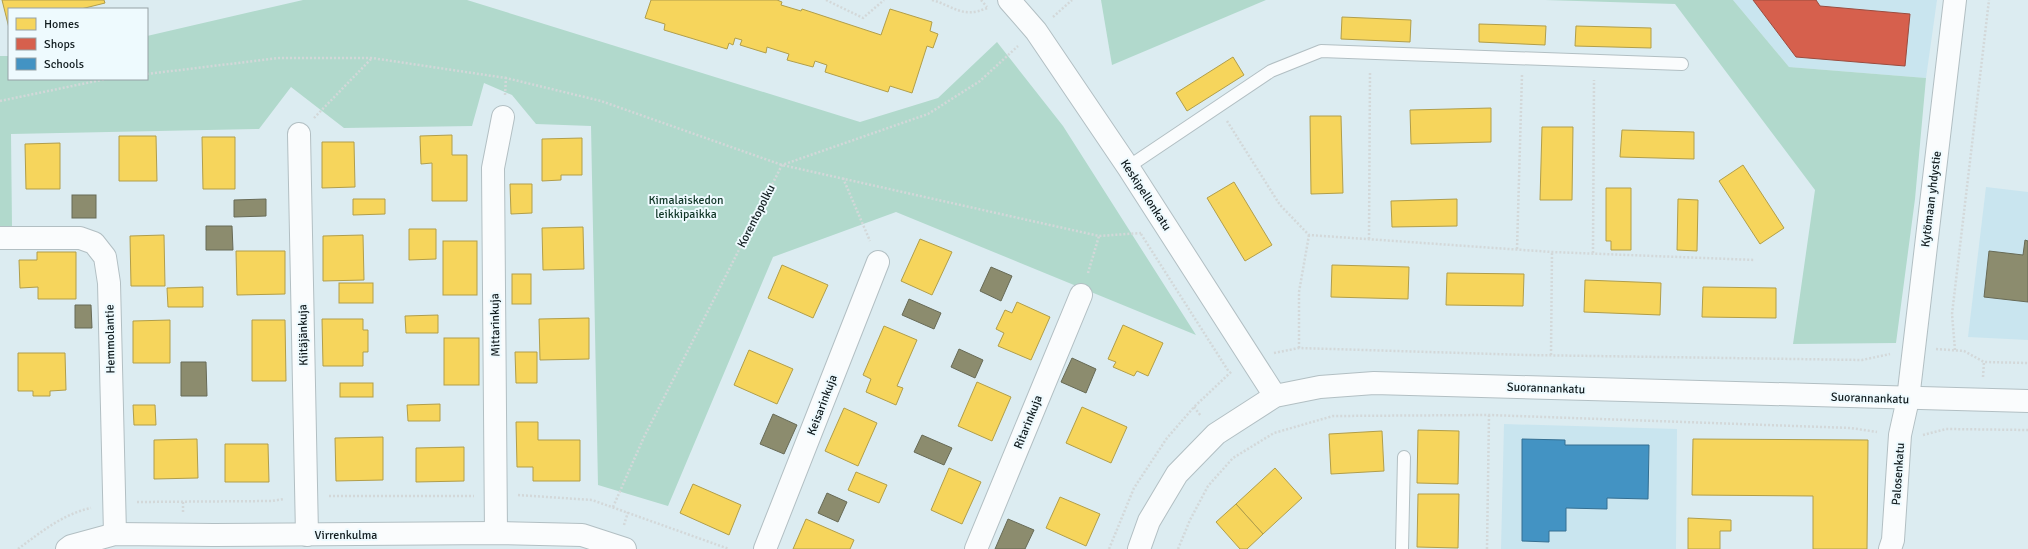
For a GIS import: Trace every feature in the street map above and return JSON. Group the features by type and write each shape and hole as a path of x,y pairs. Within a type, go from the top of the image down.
{"street":[{"name":"Keskipellonkatu","path":"1009,0 1036,31 1128,167 1275,396"},
{"name":"Kytömaan yhdystie","path":"1908,399 1955,0"},
{"name":"Mittarinkuja","path":"496,533 493,168 503,117"},
{"name":"Kiitäjänkuja","path":"299,134 307,535"},
{"name":"Hemmolantie","path":"0,238 80,238 94,243 105,257 109,283 116,534"},
{"name":"Keisarinkuja","path":"765,549 878,262"},
{"name":"Ritarinkuja","path":"976,549 1081,295"},
{"name":"Suorannankatu","path":"1139,549 1149,521 1177,474 1216,434 1275,396 1320,387 1374,383 1908,399 2028,401"},
{"name":"Palosenkatu","path":"1890,549 1893,540 1900,435 1908,399"},
{"name":"Virrenkulma","path":"67,549 71,546 116,534 214,542 307,535 406,542 496,533 582,535 625,549"}],"lane":[{"path":"1128,167 1271,71 1321,51 1682,64"},
{"path":"1402,549 1404,457"}],"path":[{"path":"826,0 863,18 884,0"},
{"path":"932,0 966,14 978,12 987,8"},
{"path":"981,0 992,14"},
{"path":"1955,350 1952,314 1989,0"},
{"path":"1013,42 1022,54"},
{"path":"782,165 928,114 980,81 1017,47"},
{"path":"1369,239 1370,52"},
{"path":"148,74 279,58 372,58 506,78 601,101 782,165 843,177 1099,236 1141,233"},
{"path":"299,134 372,58"},
{"path":"1517,248 1523,58"},
{"path":"1593,253 1594,61"},
{"path":"503,117 506,78"},
{"path":"0,101 101,80"},
{"path":"1218,106 1280,205 1309,235 1517,248 1552,252 1755,260"},
{"name":"Korentopolku","path":"613,507 644,436 782,165"},
{"path":"843,177 878,262"},
{"path":"1136,227 1229,372"},
{"path":"1299,348 1299,292 1309,235"},
{"path":"1081,295 1099,236"},
{"path":"1551,355 1552,252"},
{"path":"1487,549 1489,415"},
{"path":"1178,549 1190,520 1208,486 1233,458 1274,433 1333,416 1489,415 1851,428 1900,435 1925,435 1946,429 2028,430"},
{"path":"18,549 55,522 80,510 114,502 272,502 306,496 465,498 496,493 592,500 729,549"}],"shaded area":[{"path":"1733,0 1937,0 1926,78 1789,67"},
{"path":"1986,187 2028,192 2028,340 1968,337"},
{"path":"1504,424 1677,429 1676,549 1501,549"}],"green space":[{"name":"Kimalaiskedon leikkipaikka","path":"303,0 467,0 860,122 938,98 997,42 1063,126 1196,335 896,212 773,257 668,506 598,485 591,126 536,124 512,95 484,83 472,126 344,128 291,87 259,129 11,134 12,227 0,227 0,56 8,56 8,80 148,80 148,36"},
{"path":"1101,0 1266,0 1112,65"},
{"path":"1545,0 1733,0 1789,67 1926,78 1915,199 1896,343 1793,344 1815,190 1675,4"}],"building: Homes":[{"path":"2,0 104,0 105,3 85,8 8,8 8,24"},
{"path":"651,0 777,0 782,2 781,5 801,11 802,9 881,35 890,9 932,22 930,31 938,34 933,48 927,46 912,93 890,86 888,92 825,72 827,65 815,61 813,67 787,60 789,54 767,47 766,53 740,45 742,40 735,38 733,45 729,43 727,49 664,30 665,24 645,18"},
{"path":"1342,17 1411,20 1410,42 1341,39"},
{"path":"1479,24 1546,26 1545,45 1479,42"},
{"path":"1576,26 1651,28 1651,48 1575,46"},
{"path":"1233,57 1244,75 1187,111 1176,93"},
{"path":"1491,108 1491,142 1411,144 1410,110"},
{"path":"1310,116 1341,116 1343,193 1311,194"},
{"path":"1542,127 1573,127 1572,200 1540,200"},
{"path":"1622,130 1694,132 1694,159 1620,157"},
{"path":"452,135 452,155 467,155 467,201 432,201 432,163 421,164 420,136"},
{"path":"119,136 156,136 157,181 119,181"},
{"path":"202,137 235,137 235,189 203,189"},
{"path":"582,138 582,175 561,175 561,180 542,181 542,139"},
{"path":"322,142 354,142 355,187 322,188"},
{"path":"60,143 60,189 26,189 25,144"},
{"path":"1743,165 1784,228 1760,244 1719,181"},
{"path":"1234,182 1272,245 1245,261 1207,198"},
{"path":"510,184 532,184 532,213 511,214"},
{"path":"1606,188 1631,188 1631,250 1611,250 1611,241 1606,241"},
{"path":"353,199 385,199 385,214 353,215"},
{"path":"1457,199 1457,226 1392,227 1391,201"},
{"path":"1678,199 1698,200 1697,251 1677,250"},
{"path":"583,227 584,269 543,270 542,228"},
{"path":"409,229 436,229 436,259 409,260"},
{"path":"164,235 165,286 131,286 130,236"},
{"path":"363,235 364,280 323,281 323,236"},
{"path":"920,239 952,252 932,295 901,281"},
{"path":"443,241 477,241 477,295 443,295"},
{"path":"236,251 285,251 285,294 237,295"},
{"path":"37,252 76,252 76,299 38,299 38,287 20,288 19,260 37,260"},
{"path":"782,265 828,285 813,318 768,298"},
{"path":"1332,265 1409,267 1408,299 1331,297"},
{"path":"1447,273 1524,274 1523,306 1446,305"},
{"path":"512,274 531,274 531,304 512,304"},
{"path":"1585,280 1661,283 1660,315 1584,312"},
{"path":"339,283 373,283 373,303 339,303"},
{"path":"203,287 203,307 168,307 167,288"},
{"path":"1703,287 1776,288 1776,318 1702,317"},
{"path":"1017,302 1050,317 1031,360 998,346 1004,333 996,329 1005,310 1012,313"},
{"path":"438,315 438,333 406,333 405,316"},
{"path":"589,318 589,359 540,360 539,319"},
{"path":"322,319 363,319 363,330 368,330 368,352 363,352 363,366 323,366"},
{"path":"170,320 170,363 133,363 133,321"},
{"path":"252,320 285,320 286,381 252,381"},
{"path":"1123,325 1163,343 1148,376 1137,371 1134,376 1113,367 1116,362 1108,359"},
{"path":"884,326 917,340 897,386 903,388 896,405 866,392 871,379 863,375"},
{"path":"444,338 479,338 479,385 444,385"},
{"path":"749,350 793,369 777,404 734,385"},
{"path":"515,352 537,352 537,383 516,383"},
{"path":"18,353 65,353 66,390 50,391 50,396 33,396 33,391 18,391"},
{"path":"977,382 1011,397 992,441 958,426"},
{"path":"340,383 373,383 373,397 340,397"},
{"path":"440,404 440,421 408,421 407,405"},
{"path":"133,405 155,405 156,425 134,425"},
{"path":"1082,407 1127,427 1111,463 1066,443"},
{"path":"844,408 877,423 858,466 825,451"},
{"path":"516,422 538,422 538,440 580,440 580,481 533,481 533,467 517,467"},
{"path":"1418,430 1459,431 1458,484 1417,483"},
{"path":"1382,431 1384,471 1331,474 1329,434"},
{"path":"383,437 383,480 336,481 335,438"},
{"path":"197,439 198,478 154,479 154,440"},
{"path":"1693,439 1868,440 1867,549 1813,549 1813,496 1692,495"},
{"path":"225,444 268,444 269,482 225,482"},
{"path":"464,447 464,481 416,482 416,448"},
{"path":"949,468 981,482 962,524 931,510"},
{"path":"1275,468 1302,498 1263,534 1236,504"},
{"path":"856,472 887,485 879,503 848,490"},
{"path":"693,484 741,505 729,535 680,513"},
{"path":"1418,494 1459,494 1458,548 1417,547"},
{"path":"1060,497 1100,514 1086,546 1046,528"},
{"path":"1236,504 1263,534 1247,549 1240,549 1216,522"},
{"path":"1688,518 1731,520 1731,531 1720,531 1720,549 1688,549"},
{"path":"806,519 854,540 850,549 793,549"}],"building: Shops":[{"path":"1753,0 1816,0 1820,6 1910,14 1905,66 1796,57"}],"building: Schools":[{"path":"1522,439 1565,440 1565,445 1649,445 1648,499 1607,498 1607,509 1566,508 1566,531 1549,531 1549,542 1522,541"}],"building: Industry":[{"path":"72,195 96,195 96,218 72,218"},
{"path":"266,199 266,216 234,217 234,200"},
{"path":"206,226 232,226 233,250 206,250"},
{"path":"2025,240 2028,241 2028,302 1984,297 1989,251 2023,255"},
{"path":"991,267 1012,276 1001,301 980,291"},
{"path":"909,299 941,313 934,329 902,315"},
{"path":"75,305 91,305 92,328 75,328"},
{"path":"959,349 983,360 975,378 951,367"},
{"path":"1072,358 1096,369 1086,393 1061,382"},
{"path":"181,362 206,362 207,396 181,396"},
{"path":"773,414 797,425 784,454 760,444"},
{"path":"922,435 952,448 944,465 914,452"},
{"path":"827,493 847,502 838,522 818,513"},
{"path":"1008,519 1034,530 1025,549 995,549"}]}
